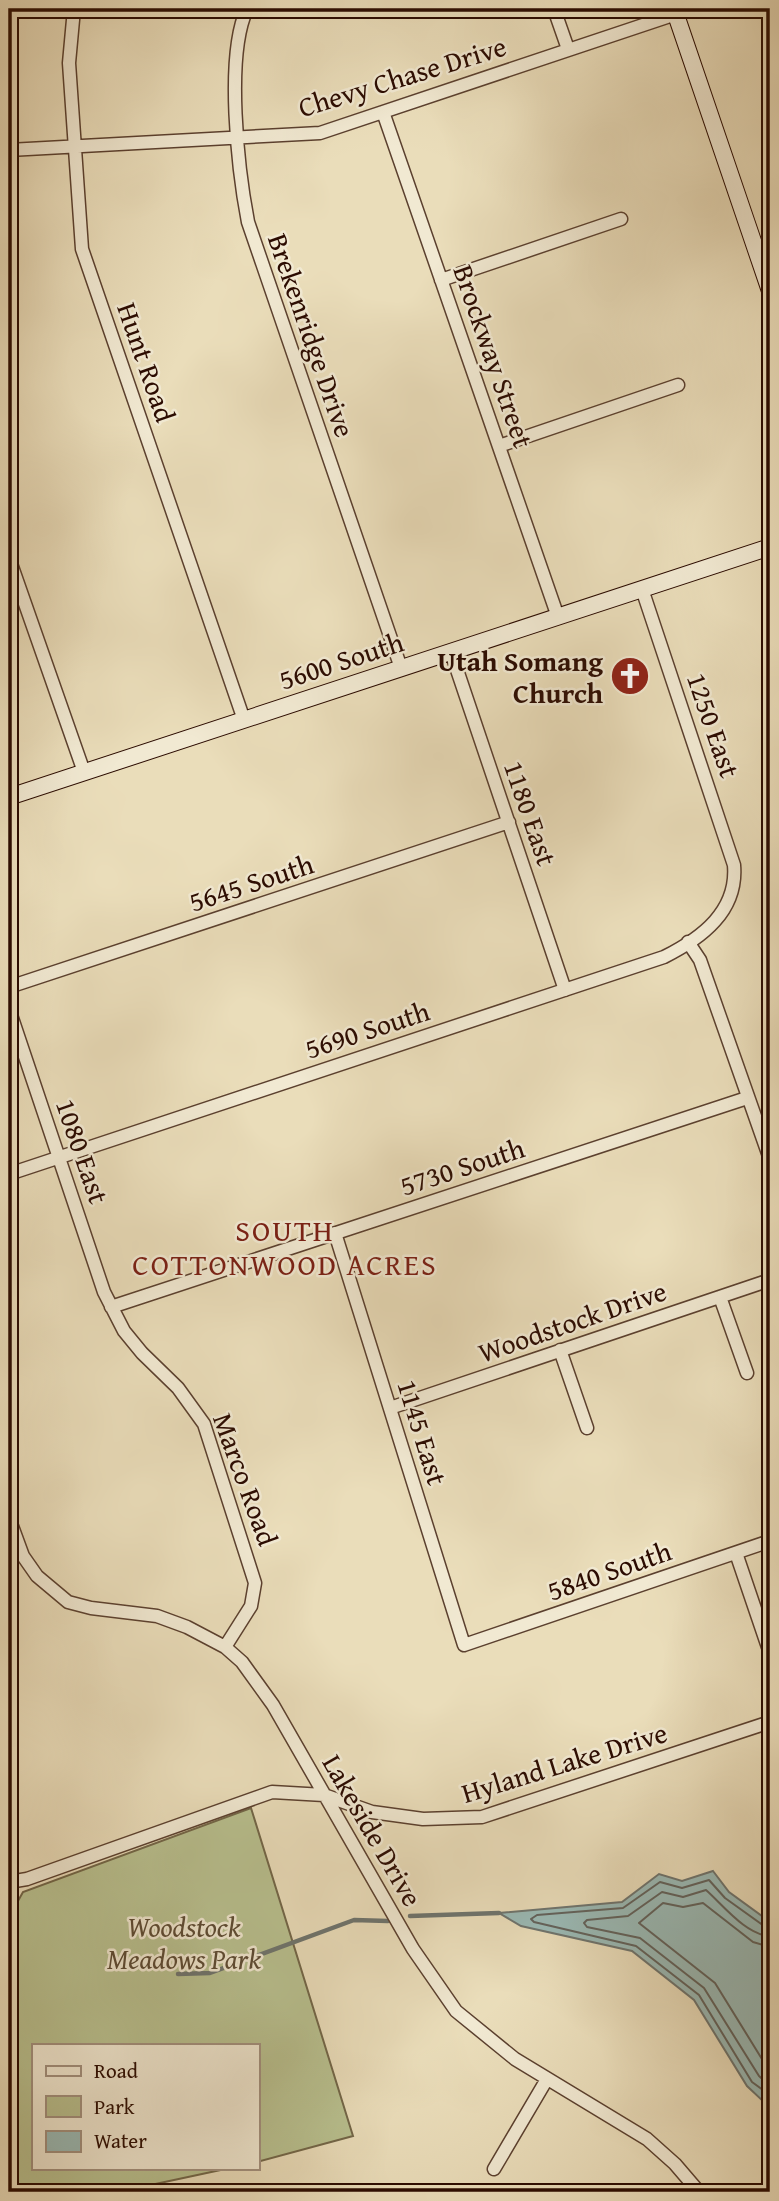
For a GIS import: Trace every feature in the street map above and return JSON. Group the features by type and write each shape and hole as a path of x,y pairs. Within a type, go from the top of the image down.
{"main road":[{"path":"680,10 766,264 770,290"},
{"name":"5600 South","path":"9,797 770,547"}],"street":[{"name":"Hunt Road","path":"74,9 69,63 79,227 85,261 244,720"},
{"name":"Brekenridge Drive","path":"247,9 235,56 238,139 244,200 254,243 401,668"},
{"path":"554,9 568,49"},
{"name":"Chevy Chase Drive","path":"9,150 320,133 680,10"},
{"name":"Brockway Street","path":"383,112 558,617"},
{"path":"441,280 621,219"},
{"path":"499,446 678,384"},
{"path":"9,558 84,772"},
{"name":"1250 East","path":"642,589 734,865 735,881 724,912 688,942"},
{"name":"1180 East","path":"451,652 565,990"},
{"name":"5645 South","path":"9,987 509,822"},
{"path":"688,942 700,960 770,1159"},
{"name":"5690 South","path":"9,1174 664,957 688,942"},
{"name":"1080 East","path":"9,1009 111,1307"},
{"name":"5730 South","path":"111,1307 747,1098"},
{"name":"1145 East","path":"335,1233 464,1645"},
{"name":"Woodstock Drive","path":"390,1408 770,1280"},
{"path":"720,1297 747,1373"},
{"name":"Marco Road","path":"111,1307 124,1331 142,1353 193,1405 213,1444 256,1583 251,1606 225,1647"},
{"path":"560,1350 587,1428"},
{"name":"Lakeside Drive","path":"9,1518 23,1556 37,1576 68,1601 91,1608 157,1616 187,1627 225,1647 258,1682 413,1949 456,2011 547,2079 617,2118 647,2139 675,2164 699,2192"},
{"name":"5840 South","path":"464,1645 770,1541"},
{"path":"736,1553 770,1653"},
{"name":"Hyland Lake Drive","path":"9,1882 27,1879 272,1792 324,1795 348,1805 396,1816 453,1820 482,1817 770,1722"},
{"path":"494,2169 547,2079"}],"green space":[{"name":"Woodstock Meadows Park","path":"251,1808 353,2136 259,2161 259,2044 32,2044 32,2170 221,2170 118,2192 9,2192 9,1917 23,1892"}],"water":[{"path":"713,1871 729,1892 770,1922 770,2101 764,2102 747,2086 694,2000 632,1951 521,1926 499,1913 622,1902 659,1874 682,1881"}],"waterway":[{"path":"410,1916 499,1913"},
{"path":"178,1974 210,1973 354,1920 388,1921"}],"place":[{"name":"Utah Somang Church","path":"630,676"}],"district":[{"name":"SOUTH COTTONWOOD ACRES","path":"285,1247"}]}
